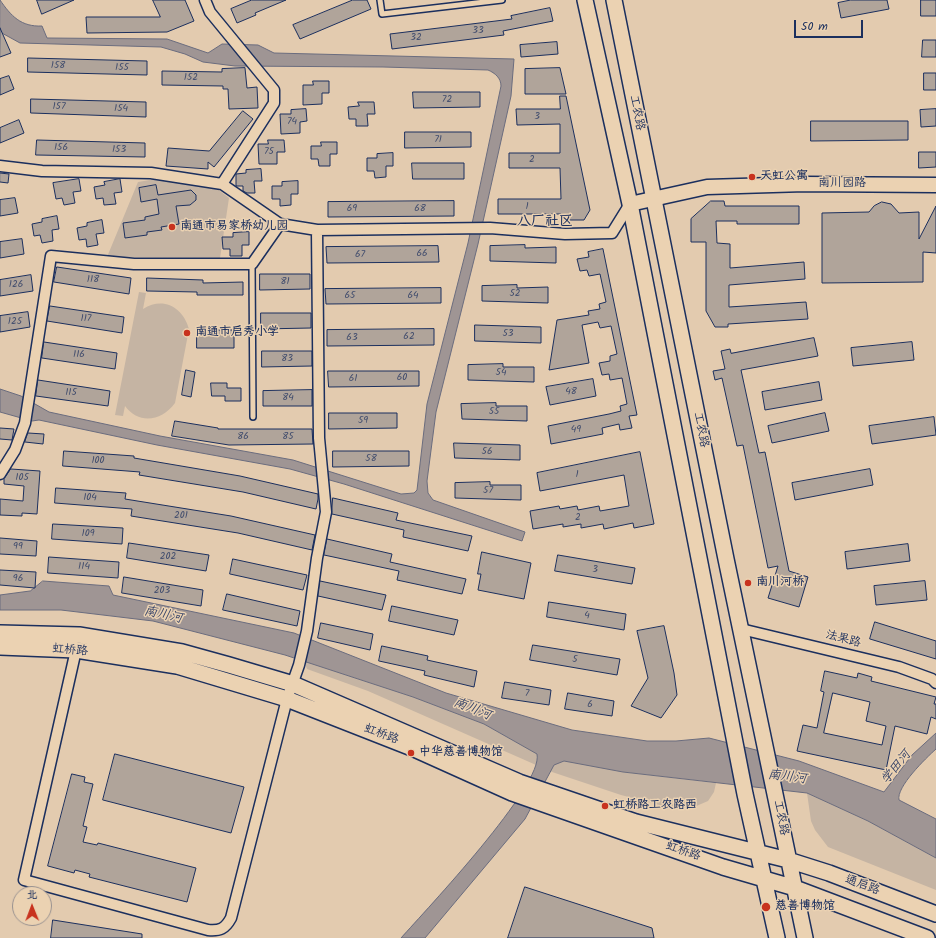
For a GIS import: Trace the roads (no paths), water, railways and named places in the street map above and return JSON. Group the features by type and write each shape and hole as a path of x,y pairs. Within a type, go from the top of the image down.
{"main road":[{"name":"工农路","path":"585,0 630,204 732,731 776,938"},
{"name":"工农路","path":"614,0 805,938"},
{"name":"虹桥路","path":"0,633 79,635 182,652 292,684 516,787"},
{"name":"虹桥路","path":"0,647 76,650 177,666 288,699 412,748 543,796 636,822 788,860"},
{"name":"虹桥路","path":"543,796 723,867 795,888"},
{"name":"通启路","path":"788,860 843,878 936,914"},
{"name":"通启路","path":"795,888 927,938"}],"street":[{"path":"204,0 210,12 274,90 274,103 222,184"},
{"path":"0,166 42,171 151,173 222,184 280,224 317,230 487,228 566,234 612,233 630,204"},
{"name":"南川园路","path":"630,204 707,187 752,185 936,185"},
{"path":"0,474 15,450 25,423 51,256 134,264 252,264 280,224"},
{"path":"76,650 24,880 208,930 218,931 226,926 231,918 292,684 299,665 307,631 317,558 326,512 319,438 317,230"},
{"name":"法果路","path":"741,629 899,667 932,679 936,683"}],"lane":[{"path":"380,0 382,14 502,0"},
{"path":"252,264 253,417"}],"water":[{"path":"0,0 8,11 17,19 28,25 42,26 47,38 167,39 208,53 222,44 258,45 274,53 514,59 511,96 478,244 436,412 427,481 428,493 433,500 525,532 522,541 344,484 290,469 157,445 39,420 32,421 0,412 0,389 21,396 49,412 160,436 293,460 401,494 414,493 417,490 427,404 468,243 501,86 497,76 488,70 383,67 235,66 203,62 185,54 161,47 20,43 0,32"},
{"name":"南川河","path":"43,581 109,586 113,595 294,633 446,693 572,730 647,741 676,741 709,738 799,761 884,792 912,755 936,733 936,749 907,781 899,794 899,800 936,819 936,858 868,821 807,793 623,772 564,761 554,765 525,819 425,938 401,938 457,876 504,818 522,792 534,770 537,754 484,724 413,697 285,655 153,621 61,610 0,610 0,595 30,591"}],"place":[{"name":"天虹公寓","path":"752,177"},
{"name":"南通市易家桥幼儿园","path":"172,227"},
{"name":"南通市启秀小学","path":"187,333"},
{"name":"南川河桥","path":"748,583"},
{"name":"中华慈善博物馆","path":"411,753"},
{"name":"虹桥路工农路西","path":"605,806"},
{"name":"慈善博物馆","path":"766,907"}],"district":[{"name":"八厂社区","path":"545,223"}],"water label":[{"name":"学田河","path":"897,768"}]}
